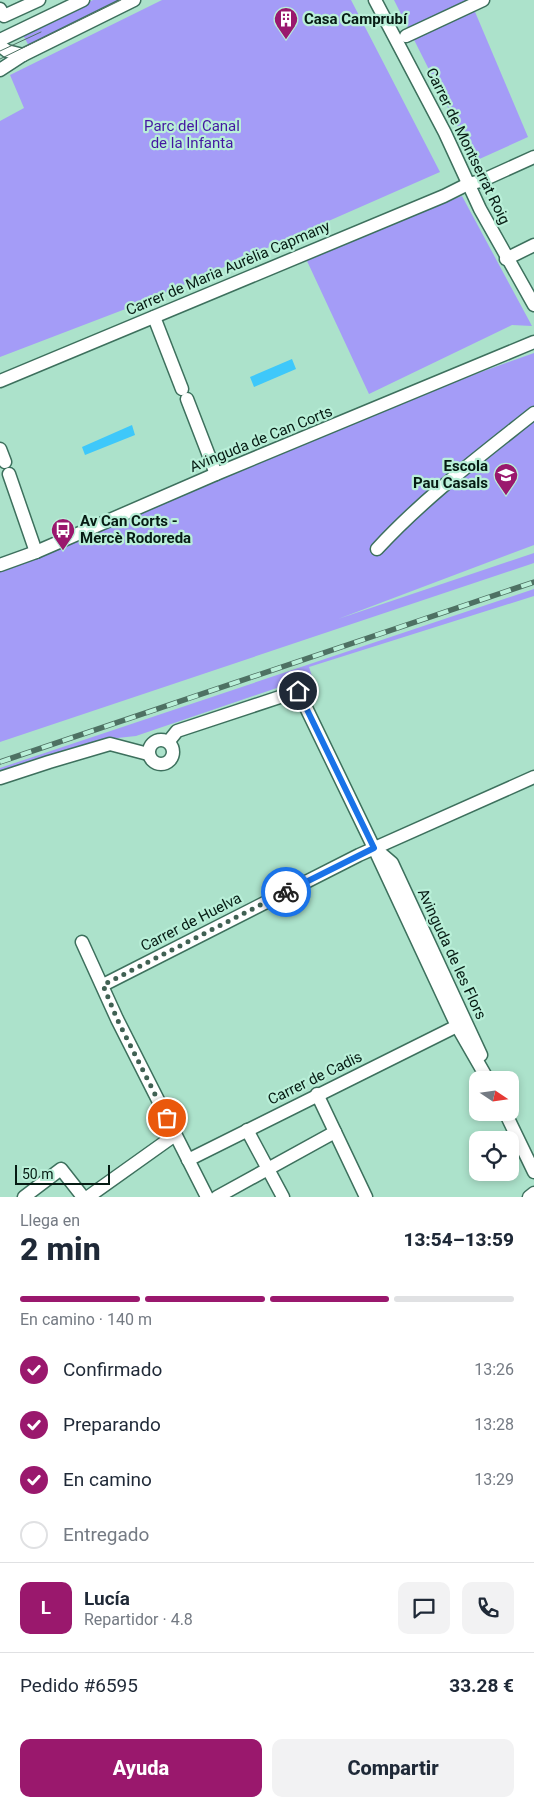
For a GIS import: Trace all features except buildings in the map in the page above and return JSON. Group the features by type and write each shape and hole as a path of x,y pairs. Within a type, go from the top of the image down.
{"street":[{"path":"0,9 4,16 39,0"},
{"path":"0,40 83,0"},
{"path":"0,70 23,55 134,0"},
{"name":"Carrer de Montserrat Roig","path":"375,0 445,133 468,184 506,259 534,305"},
{"path":"406,36 483,0"},
{"path":"0,46 7,51 23,55"},
{"name":"Carrer de Maria Aurèlia Capmany","path":"0,381 534,157"},
{"path":"506,259 534,245"},
{"path":"154,317 216,474"},
{"name":"Avinguda de Can Corts","path":"0,565 36,552 216,474 534,342"},
{"path":"377,549 402,523 444,486 534,413"},
{"path":"0,449 36,552"},
{"name":"Avinguda de les Flors","path":"169,741 178,731 298,691 457,1026 484,1071"},
{"path":"0,778 110,744 148,754 155,763 164,764 170,761 174,752 169,741 159,738 151,744 148,754"},
{"name":"Carrer de Huelva","path":"103,985 374,848 534,777"},
{"name":"Avinguda de les Flors","path":"374,848 392,863 473,1036 486,1071"},
{"path":"82,942 117,1019 207,1197"},
{"name":"Carrer de Cadis","path":"188,1160 317,1094 457,1026"},
{"path":"317,1094 366,1197"},
{"path":"509,1121 534,1172"},
{"path":"247,1130 283,1197"},
{"path":"217,1197 335,1132"},
{"path":"88,1197 175,1135"},
{"path":"24,1197 61,1169 83,1197"},
{"path":"529,1197 534,1193"}],"green space":[{"path":"93,0 127,0 30,48 23,35"},
{"name":"Parc del Canal de la Infanta","path":"162,0 351,0 440,172 149,300 0,357 0,121 24,108 10,75"},
{"path":"394,0 470,0 528,137 475,161"},
{"path":"462,196 532,326 512,325 369,394 307,261 310,252"},
{"path":"534,353 534,545 338,619 534,553 534,563 0,742 0,558"},
{"path":"534,589 534,596 309,667 312,676 136,736 108,739 0,775 0,768"}],"water":[{"path":"292,359 296,369 254,387 250,377"},
{"path":"132,425 135,435 85,455 82,447"}],"tram line":[{"path":"0,59 121,0"},
{"path":"0,51 41,32"}],"railway":[{"path":"0,762 534,582"}],"way so far":[{"path":"167,1118 117,1019 103,985 286,892"}],"place":[{"name":"Casa Camprubí","path":"286,40"},
{"name":"Escola Pau Casals","path":"506,496"},
{"name":"Av Can Corts - Mercè Rodoreda","path":"63,551"}],"route":[{"path":"286,892 374,848 298,691"}]}
